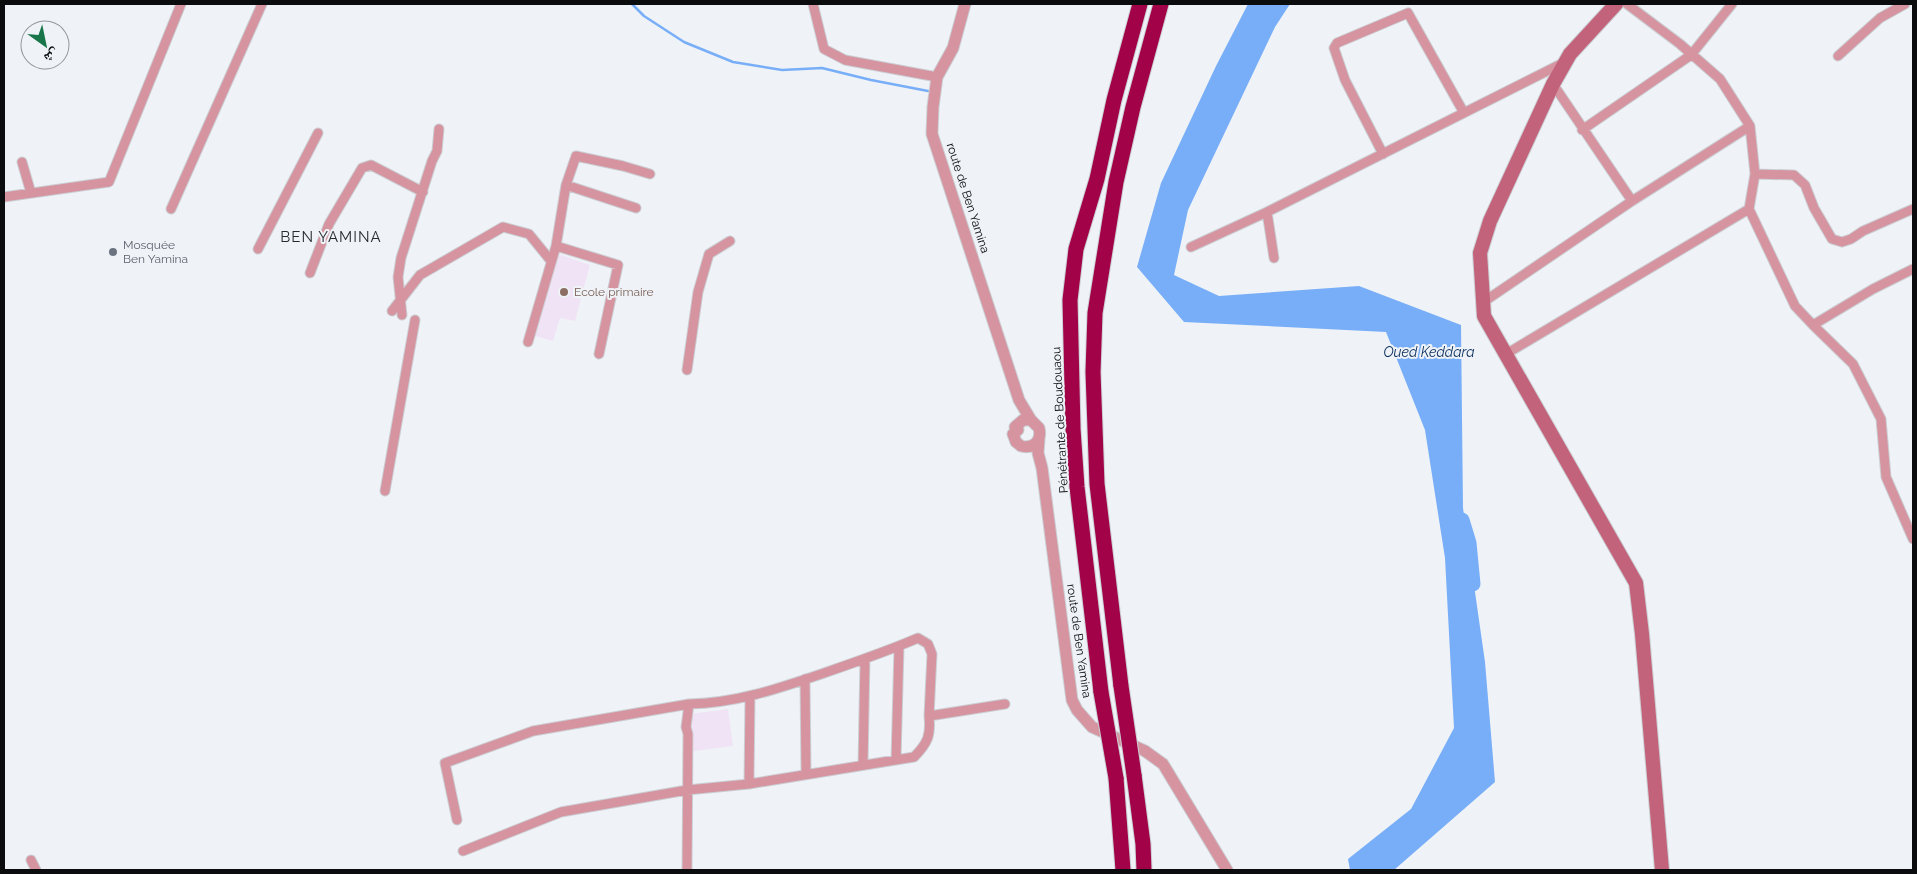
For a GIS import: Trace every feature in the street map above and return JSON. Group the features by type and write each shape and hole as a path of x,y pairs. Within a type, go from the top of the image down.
{"highway":[{"name":"Pénétrante de Boudouaou","path":"1123,870 1116,778 1101,692 1077,487 1073,429 1070,300 1076,249 1097,179 1114,100 1140,4"},
{"path":"1144,870 1143,844 1121,686 1098,484 1093,372 1095,313 1116,182 1160,4"}],"main road":[{"path":"1616,4 1583,39 1553,84 1490,221 1480,253 1482,303 1484,316 1636,584 1662,870"}],"street":[{"path":"4,197 109,182 181,4"},
{"path":"171,209 262,4"},
{"path":"813,4 824,49 845,60 937,77"},
{"name":"route de Ben Yamina","path":"965,4 953,48 937,77 932,134 1018,400 1031,420"},
{"path":"1627,4 1720,79 1750,126 1755,174 1749,209 1795,306 1853,364 1881,419 1886,477 1913,539"},
{"path":"1582,130 1691,55 1732,4"},
{"path":"1838,56 1880,18 1905,4"},
{"path":"1383,154 1346,80 1334,48 1337,43 1408,13 1464,113"},
{"path":"1191,247 1267,212 1566,62"},
{"path":"1553,84 1582,130 1632,201"},
{"path":"1482,303 1632,201 1750,126"},
{"path":"402,315 398,277 402,258 437,151 439,129"},
{"path":"258,249 318,133"},
{"path":"528,342 556,246 566,185 576,156 624,166 650,174"},
{"path":"22,162 31,193"},
{"path":"310,273 329,224 362,168 371,165 423,192"},
{"path":"1755,174 1794,175 1804,186 1832,239 1842,242 1913,209"},
{"path":"566,185 636,208"},
{"path":"1506,354 1749,209"},
{"path":"1267,212 1274,258"},
{"path":"392,311 420,275 503,226 529,234 551,261"},
{"path":"687,370 698,292 708,254 730,241"},
{"path":"556,246 618,265 599,354"},
{"path":"1813,326 1873,289 1913,269"},
{"path":"385,490 415,320"},
{"name":"route de Ben Yamina","path":"1017,424 1018,400"},
{"path":"1025,447 1033,446 1039,440 1039,428 1031,420 1023,420 1017,424 1015,427 1018,430 1013,434 1018,444 1025,447 1042,468"},
{"name":"route de Ben Yamina","path":"1039,440 1038,453 1042,468 1072,700 1077,710 1092,728 1145,751 1163,764 1228,870"},
{"path":"457,820 445,763 533,731 769,692 899,647 918,638 928,644 932,654 930,728 925,746 914,756 749,784 687,790 561,812 463,851"},
{"path":"896,760 899,647"},
{"path":"863,765 865,659"},
{"path":"805,679 806,774"},
{"path":"749,784 750,696"},
{"path":"687,870 688,734 686,727 690,704"},
{"path":"929,716 1006,704"},
{"path":"31,860 36,870"}],"shaded area":[{"name":"Ecole primaire","path":"558,254 590,265 575,321 560,318 553,341 531,335"},
{"path":"728,709 733,746 687,752 683,715"}],"water":[{"name":"Oued Keddara","path":"1248,4 1290,4 1275,27 1188,210 1174,275 1219,296 1359,286 1461,325 1463,508 1485,662 1495,782 1394,870 1350,870 1348,859 1411,809 1454,728 1445,558 1425,430 1386,332 1184,322 1137,267 1161,183 1216,66"}],"waterway":[{"path":"632,4 644,16 684,42 733,62 782,70 822,68 928,91"},
{"name":"Oued Keddara","path":"1462,520 1469,543 1473,584"}],"place":[{"name":"Mosquée Ben Yamina","path":"113,252"},
{"name":"Ecole primaire","path":"564,292"}],"district":[{"name":"BEN YAMINA","path":"331,237"}]}
